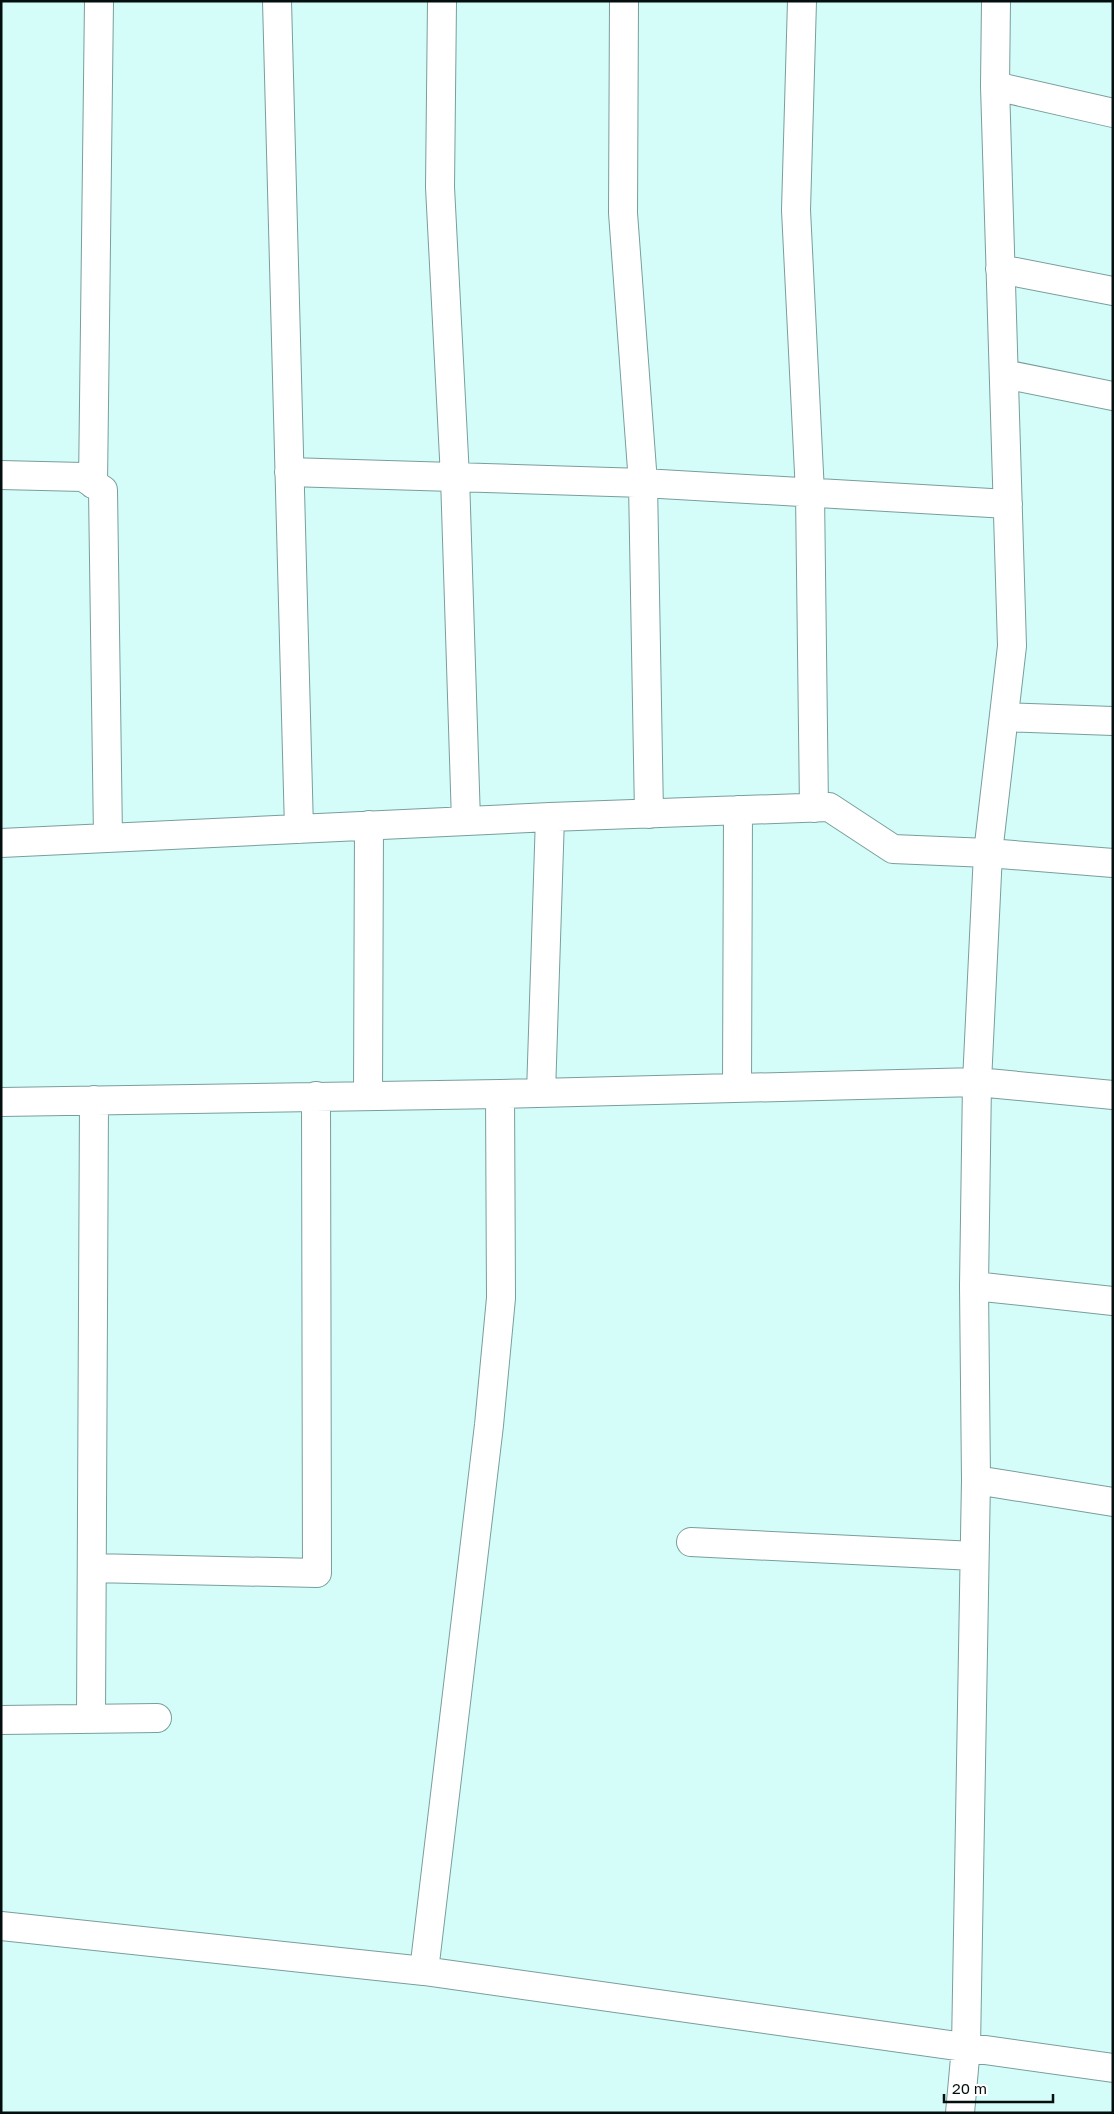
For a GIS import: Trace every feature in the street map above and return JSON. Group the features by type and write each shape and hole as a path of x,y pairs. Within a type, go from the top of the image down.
{"street":[{"path":"93,484 98,1"},
{"path":"277,1 298,829"},
{"path":"442,1 440,187 455,477 466,821"},
{"path":"624,1 623,213 643,483 649,814"},
{"path":"802,1 796,210 810,493 814,808"},
{"path":"960,2113 966,2047 976,1480 974,1286 977,1082 988,853 1012,646 995,86 996,1"},
{"path":"995,86 1113,113"},
{"path":"1000,269 1113,291"},
{"path":"1004,374 1113,396"},
{"path":"289,472 643,483 1008,504"},
{"path":"1,475 82,477 103,490 108,838"},
{"path":"1005,717 1113,722"},
{"path":"1,843 550,817 829,807 893,849 988,853 1113,863"},
{"path":"737,1088 738,810"},
{"path":"541,1093 550,817"},
{"path":"368,1096 369,825"},
{"path":"1,1102 500,1094 977,1082 1113,1095"},
{"path":"424,1971 489,1425 501,1298 500,1094"},
{"path":"92,1568 317,1573 316,1096"},
{"path":"91,1719 94,1100"},
{"path":"974,1286 1113,1301"},
{"path":"976,1480 1113,1502"},
{"path":"692,1542 974,1556"},
{"path":"1,1720 157,1718"},
{"path":"1,1926 424,1971 1113,2068"}]}
